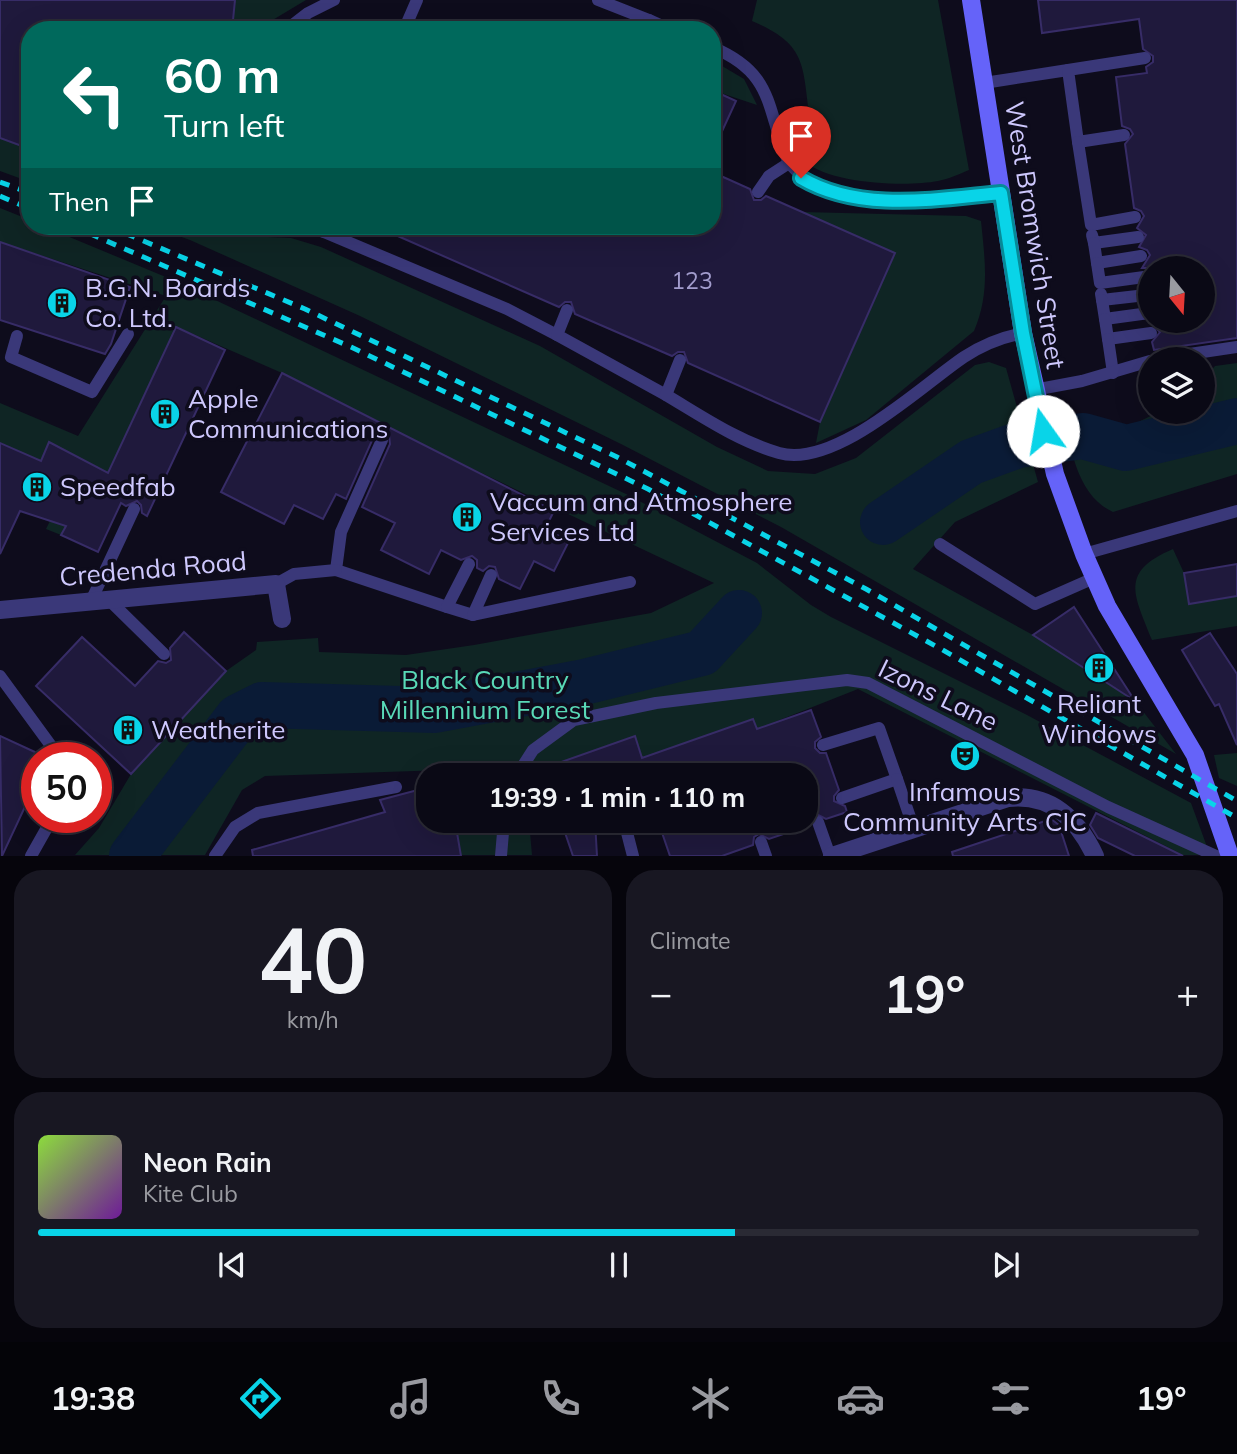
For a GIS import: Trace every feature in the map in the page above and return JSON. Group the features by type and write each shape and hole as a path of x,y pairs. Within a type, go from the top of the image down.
{"main road":[{"name":"West Bromwich Street","path":"971,0 1023,333 1043,431 1055,474 1094,578 1126,640 1182,729 1195,755 1230,856"}],"street":[{"name":"Credenda Road","path":"0,610 275,584 282,620"},
{"path":"831,856 1008,798 1025,796 1045,801 1064,812 1088,841 1095,856"}],"lane":[{"path":"298,21 334,0"},
{"path":"408,21 417,0"},
{"path":"598,0 639,21"},
{"path":"721,52 748,65 762,83 789,163 801,178 824,191 851,198 943,198 1001,193"},
{"path":"984,83 1145,58"},
{"path":"1068,70 1113,373"},
{"path":"1078,142 1124,135"},
{"path":"758,192 769,176 789,163"},
{"path":"1091,225 1135,217"},
{"path":"340,235 507,309 666,395 725,432 783,454 808,452 858,434 886,417 966,355 990,343 1023,333"},
{"path":"1094,243 1138,237"},
{"path":"1097,263 1138,256"},
{"path":"1100,283 1138,278"},
{"path":"1102,300 1138,296"},
{"path":"557,335 567,310"},
{"path":"1105,319 1138,314"},
{"path":"1108,339 1151,333"},
{"path":"17,336 5,354 92,393 128,334"},
{"path":"1215,350 1237,347"},
{"path":"666,395 680,360"},
{"path":"1034,390 1138,365"},
{"path":"336,570 341,532 382,440"},
{"path":"134,509 99,600 164,654"},
{"path":"1084,554 1237,511"},
{"path":"940,544 1035,604 1094,578"},
{"path":"447,607 469,564"},
{"path":"275,584 294,573 336,570 473,615 630,582"},
{"path":"473,615 491,575"},
{"path":"0,676 48,742"},
{"name":"Izons Lane","path":"525,763 533,750 574,720 656,703 847,680 868,682 1108,807 1216,856"},
{"path":"823,745 879,728 914,829"},
{"path":"842,798 897,779"},
{"path":"215,856 235,827 258,813 396,787"},
{"path":"818,822 831,856"},
{"path":"31,856 44,833"},
{"path":"501,856 503,833"},
{"path":"627,833 634,856"},
{"path":"761,842 766,856"}],"green space":[{"path":"235,0 306,0 271,21 233,21"},
{"path":"757,0 938,0 969,170 938,181 908,184 850,179 832,175 806,162 797,148 789,122 810,120 803,71 793,48 784,39 752,21"},
{"path":"721,65 744,79 757,105 721,93"},
{"path":"0,138 21,146 21,179 0,171"},
{"name":"Black Country Millennium Forest","path":"0,208 21,216 21,235 65,235 173,280 626,494 757,563 831,617 1027,715 1191,803 1210,855 1183,855 858,689 757,729 753,719 642,758 635,737 560,763 416,763 416,771 265,776 242,790 205,855 75,855 95,833 112,833 112,806 131,774 226,671 256,650 257,642 318,638 319,652 406,655 651,613 714,583 403,436 282,373 177,327 103,484 88,478 61,535 46,529 50,521 49,442 41,461 0,443 0,403 78,436 166,296 0,242"},
{"path":"802,212 966,216 981,221 985,264 982,304 974,331 866,420 816,443 820,422 895,253"},
{"path":"176,235 266,235 291,238 321,247 540,346 717,447 768,471 815,474 856,458 975,365 989,362 1006,368 1038,482 955,522 913,569 1033,635 1135,701 1176,754 781,527 623,445 360,316"},
{"path":"1237,363 1237,474 1113,512 1101,504 1083,482 1077,468 1062,410 1085,427 1132,425 1138,422 1215,424 1215,366"},
{"path":"1173,549 1184,573 1237,596 1237,626 1152,640 1136,597 1138,576 1144,566"},
{"path":"1237,753 1237,786 1219,778 1214,755"},
{"path":"457,833 530,833 532,855 460,855"}],"building":[{"path":"0,0 235,0 233,21 21,21 21,146 0,138"},
{"path":"1038,0 1237,0 1237,338 1175,347 1153,347 1152,342 1159,333 1215,333 1215,256 1149,256 1147,250 1139,247 1146,235 1137,228 1144,216 1134,208 1125,144 1133,134 1130,129 1122,126 1116,77 1147,73 1146,67 1153,62 1153,56 1143,49 1139,19 1042,33"},
{"path":"721,94 736,101 721,134"},
{"path":"721,176 750,189 754,200 761,200 766,196 895,253 820,422 688,363 684,352 672,356 575,314 571,302 565,302 559,307 395,235 721,235"},
{"name":"B.G.N. Boards Co. Ltd.","path":"0,242 130,287 111,344 105,354 0,320"},
{"name":"Apple Communications","path":"176,327 225,350 147,516 142,513 141,505 137,501 126,506 121,503 98,552 61,535 66,526 20,511 0,554 0,443 41,461 49,442 108,473"},
{"path":"282,373 554,511 545,529 569,541 554,571 534,561 520,589 499,579 495,567 489,566 483,571 477,568 477,560 472,556 461,560 441,550 429,574 381,550 395,523 362,507 390,444 389,435 385,432 374,436 346,499 336,494 323,519 294,505 284,524 221,492"},
{"path":"1237,564 1237,596 1189,604 1184,573"},
{"name":"Reliant Windows","path":"1074,607 1135,701 1033,635"},
{"name":"Weatherite","path":"184,632 226,671 131,774 112,756 112,742 96,742 36,686 82,637 135,686 158,661 166,663 171,660 170,648"},
{"path":"1210,633 1237,674 1237,745 1219,704 1215,706 1182,650"},
{"path":"811,710 821,737 815,742 815,748 820,753 826,753 839,790 834,801 845,806 847,812 826,819 818,815 818,763 558,763 635,736 642,758 753,719 757,729"},
{"path":"0,736 21,746 21,815 2,856"},
{"path":"416,790 416,833 457,833 461,856 253,856 252,850 385,812 380,800"},
{"path":"1096,813 1183,856 1135,856 1098,838 1090,825"},
{"path":"1051,819 1059,825 1069,856 953,856 952,852"},
{"path":"565,833 596,833 597,856 573,856"},
{"path":"662,833 787,833 769,839 759,834 754,837 753,845 722,856 670,856"}],"waterway":[{"path":"883,522 971,462 1018,445 1083,436 1126,448 1237,421"},
{"path":"132,856 238,717 262,705 435,710 584,682 702,653 739,613"}],"railway":[{"path":"0,182 21,190"},
{"path":"0,196 21,205"},
{"path":"93,235 351,347 648,489 941,649 1237,818"},
{"path":"129,235 305,309 617,457 866,589 1237,801"}],"place":[{"name":"B.G.N. Boards Co. Ltd.","path":"62,303"},
{"name":"Apple Communications","path":"165,414"},
{"name":"Speedfab","path":"37,487"},
{"name":"Vaccum and Atmosphere Services Ltd","path":"467,517"},
{"name":"Reliant Windows","path":"1099,668"},
{"name":"Weatherite","path":"128,730"},
{"name":"Infamous Community Arts CIC","path":"965,756"}],"route":[{"path":"801,178 824,191 851,198 943,198 1001,193 1023,333 1043,431"}]}
